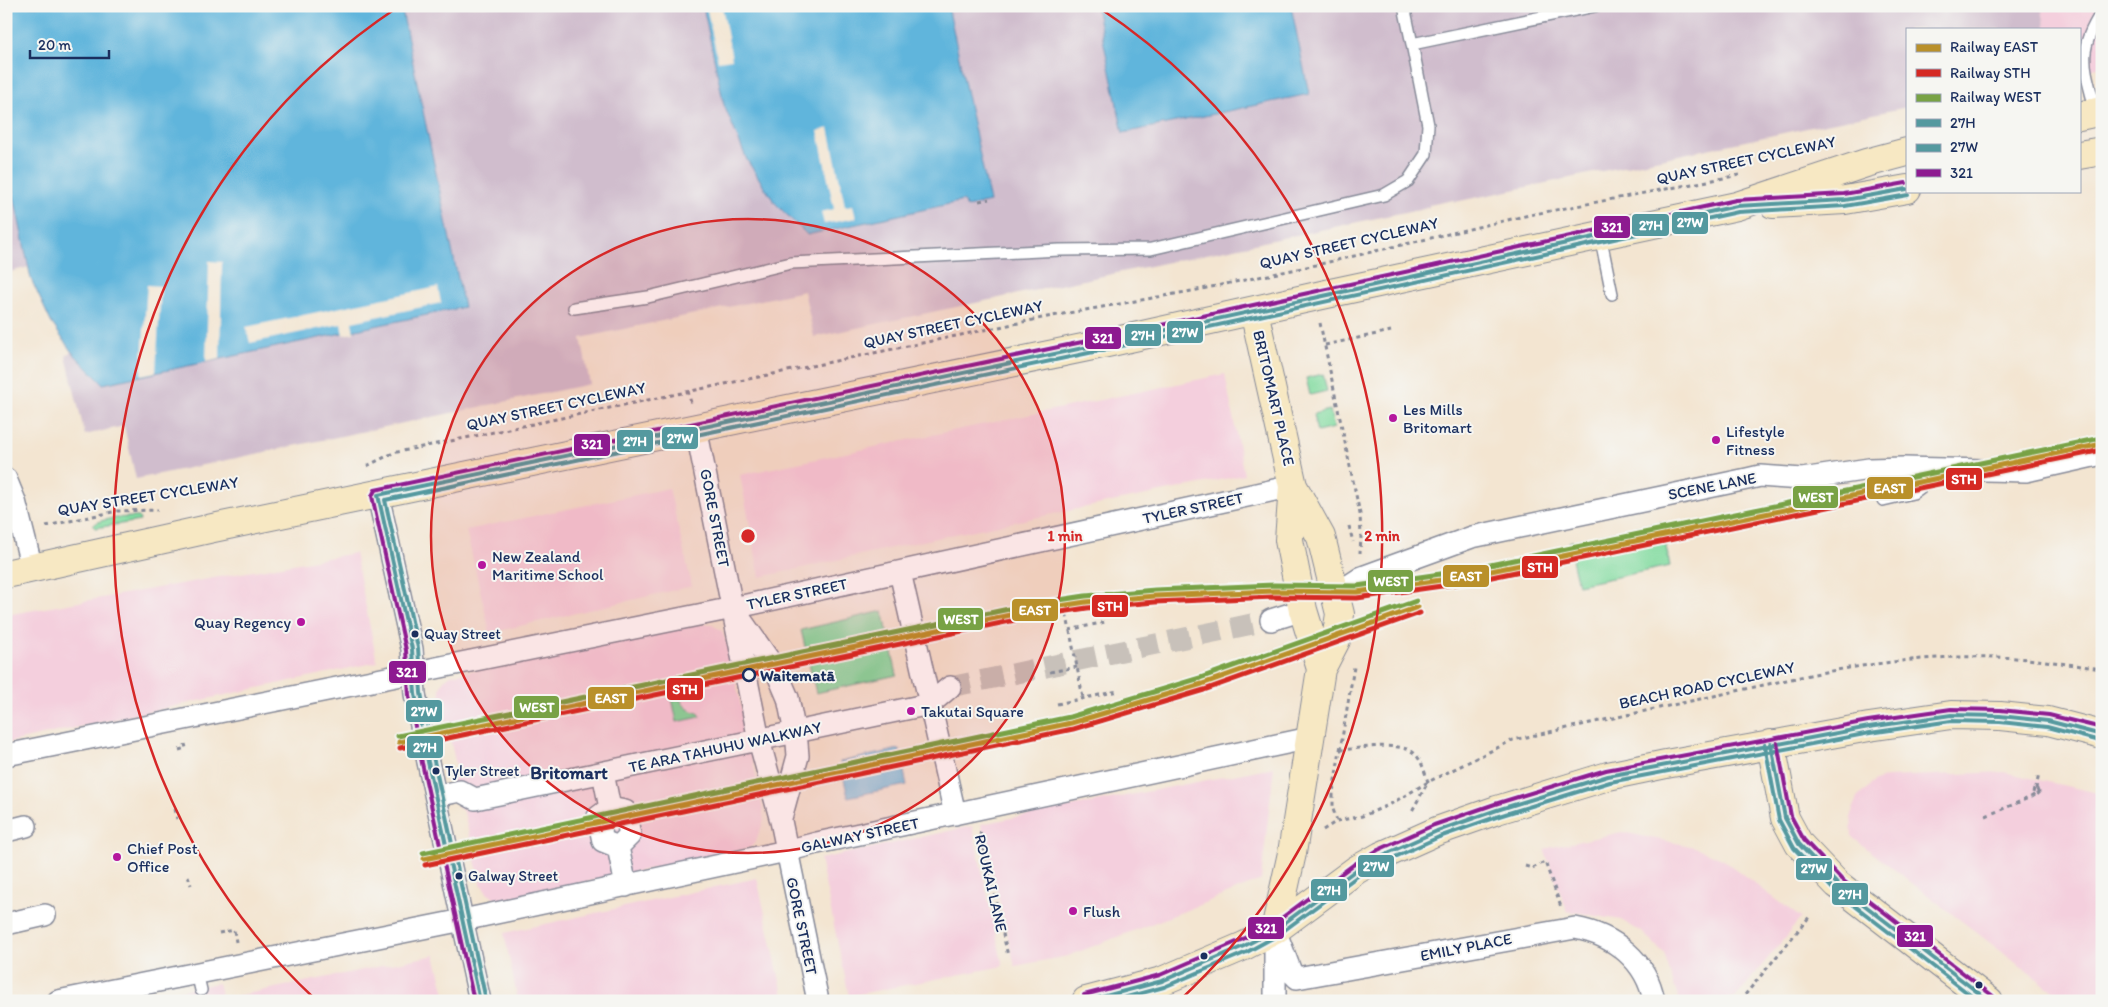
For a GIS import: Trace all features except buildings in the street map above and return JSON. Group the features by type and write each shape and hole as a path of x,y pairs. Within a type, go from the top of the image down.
{"main road":[{"path":"2080,155 2102,151"},
{"path":"19,571 1107,343 1340,290 1737,206 1866,163 1906,152"},
{"path":"1737,206 1845,200 1906,189"},
{"name":"BRITOMART PLACE","path":"1254,311 1293,486 1321,537 1340,614 1336,640 1321,669 1292,853 1275,930"},
{"name":"BRITOMART PLACE","path":"1293,486 1289,540 1304,610 1321,669"},
{"path":"1086,1001 1132,990 1189,971 1275,930 1356,870 1381,856 1437,831 1506,807 1608,776 1771,744 1910,720 1952,716 2000,716 2048,721 2102,735"},
{"path":"1771,744 1785,818 1799,844 1836,884 1989,1001"}],"street":[{"name":"GORE STREET","path":"696,428 759,740 780,821 818,1001"},
{"name":"SCENE LANE","path":"1336,594 1362,577 1472,537 1760,476 1802,480 1869,469 1903,468 2026,471 2102,454"},
{"path":"6,479 10,485 23,531 19,571"},
{"name":"TYLER STREET","path":"6,755 733,608 1293,486"},
{"path":"378,495 412,649 415,694 480,1001"},
{"path":"900,572 930,704 965,812"},
{"name":"GORE STREET","path":"733,608 776,670 788,698 798,756 780,821"},
{"path":"1271,620 1304,610"},
{"name":"TE ARA TAHUHU WALKWAY","path":"436,796 460,791 475,799 795,733 930,704 950,687"},
{"name":"GALWAY STREET","path":"58,1001 109,990 199,981 463,920 1310,738"},
{"path":"603,773 610,808 598,817 603,841 618,847 626,886"},
{"path":"6,924 46,915"},
{"name":"EMILY PLACE","path":"1275,930 1290,972 1297,978 1301,978 1575,928 1600,935 1625,949 1642,968 1648,979 1654,1001"},
{"path":"1275,930 1275,1001"}],"lane":[{"path":"574,308 648,297 791,263 1060,250 1152,249 1384,195 1408,181 1426,154 1428,125 1404,6"},
{"path":"1412,44 1596,6"},
{"path":"2092,113 2084,60 2084,45 2089,31 2102,12"},
{"path":"1600,235 1612,294"},
{"path":"1883,500 1913,493 1945,470"}],"path":[{"name":"QUAY STREET CYCLEWAY","path":"365,467 393,453 1052,316 1197,290 1316,265 1529,215 1742,174"},
{"path":"979,201 989,199"},
{"path":"1322,332 1360,514 1362,536 1360,560"},
{"path":"1325,345 1391,332"},
{"name":"QUAY STREET CYCLEWAY","path":"23,531 117,511 161,510"},
{"path":"1349,526 1354,550"},
{"path":"1038,617 1066,611 1083,698"},
{"path":"1069,630 1105,622"},
{"name":"BEACH ROAD CYCLEWAY","path":"1340,750 1333,792 1333,809 1337,821 1362,816 1389,806 1428,782 1513,740 1864,665 1914,659 1995,657 2045,661 2102,669"},
{"path":"1354,664 1340,750 1395,746 1402,748 1415,753 1423,767 1428,782"},
{"path":"1050,672 1077,668"},
{"path":"1057,704 1118,691"},
{"path":"1986,816 2032,797 2038,791 2034,789 2033,793 2036,795 2039,792 2036,788 2039,774"},
{"path":"174,809 177,819"},
{"name":"ROUKAI LANE","path":"965,812 1008,956"},
{"path":"1525,866 1532,868 1545,862 1563,912"},
{"path":"188,876 191,885"},
{"path":"1740,1001 1810,916"}],"shaded area":[{"path":"401,6 703,6 724,105 838,229 963,201 967,207 990,202 948,6 1096,6 1123,133 1309,94 1291,6 2041,6 2046,28 1906,28 1906,107 1455,202 1454,200 1429,205 1429,207 814,337 804,291 581,338 590,384 136,479 124,426 85,435 66,356 71,351 103,384 464,307"},
{"path":"2041,6 2102,6 2102,66 2080,71 2080,28 2046,28"},
{"path":"6,157 29,267 6,273"},
{"path":"1225,374 1244,475 955,534 760,577 740,475"},
{"path":"669,488 692,586 490,633 466,530"},
{"path":"355,553 377,662 6,743 6,615"},
{"path":"699,624 710,624 721,630 728,645 763,810 764,821 755,842 746,849 499,900 488,894 480,882 464,812 457,806 453,797 450,779 457,769 441,701 440,689 443,681 451,675"},
{"path":"1274,767 1261,880 1068,956 1015,966 981,824"},
{"path":"2004,772 2102,794 2102,1001 2066,1001 1852,837 1851,814 1859,796 1875,781 1887,777"},
{"path":"972,826 1003,966 849,996 820,859"},
{"path":"1622,832 1695,847 1722,859 1801,918 1736,997 1716,1001 1679,1001 1664,953 1643,933 1621,920 1567,911 1544,849"},
{"path":"757,878 784,999 777,1001 518,1001 504,933"},
{"path":"435,955 447,1001 126,1001 218,983 222,999"}],"green space":[{"path":"1323,374 1327,391 1310,395 1306,378"},
{"path":"1330,410 1334,428 1317,432 1313,414"},
{"path":"139,517 140,521 95,528 93,526 108,519"},
{"path":"1661,522 1670,566 1578,585 1568,542"},
{"path":"883,611 897,675 816,693 801,630"},
{"path":"674,683 677,693 685,706 693,712 699,713 700,717 677,722 669,684"}],"water":[{"path":"6,6 401,6 464,307 103,384 71,351 51,322 31,279 6,157"},
{"path":"703,6 948,6 990,202 967,207 963,201 807,235 775,203 747,160 724,105"},
{"path":"1096,6 1291,6 1309,94 1123,133"},
{"path":"899,749 907,785 848,797 840,762"}],"pier":[{"path":"706,6 722,6 732,59 718,61"},
{"path":"829,128 845,206 853,205 856,218 824,224 821,212 834,209 818,131"},
{"path":"209,261 222,262 220,359 206,362"},
{"path":"147,285 161,286 156,372 141,375"},
{"path":"438,287 441,303 352,322 354,333 343,335 341,324 250,343 246,327"}],"tunnel":[{"path":"950,687 1271,620"}],"rail line":[{"name":"WEST","path":"398,736 1033,604 1085,596 1155,590 1274,585 1357,586 1461,571 2101,438"},
{"name":"EAST","path":"399,742 1034,610 1086,602 1155,596 1274,591 1357,592 1462,577 2102,444"},
{"name":"STH","path":"400,748 1035,616 1087,608 1155,602 1274,597 1357,598 1463,583 2102,450"},
{"name":"WEST","path":"423,853 1070,717 1200,678 1416,601"},
{"name":"EAST","path":"424,859 1071,723 1202,684 1418,607"},
{"name":"STH","path":"425,865 1073,729 1204,690 1420,613"}],"transit line":[{"name":"321","path":"474,1001 422,763 409,695 406,650 372,496 375,490 1106,337 1736,200 1844,194 1906,183"},
{"name":"27H","path":"480,1001 428,762 415,694 412,649 378,495 1107,343 1737,206 1845,200 1906,189"},
{"name":"27W","path":"486,1000 434,761 421,693 418,648 385,500 1108,349 1738,212 1845,206 1908,195"},
{"name":"321","path":"1084,995 1160,975 1272,925 1353,865 1378,850 1434,825 1606,770 1868,721 1951,709 2000,710 2049,715 2102,728"},
{"name":"27H","path":"1087,1001 1162,981 1244,946 1275,930 1356,870 1381,856 1437,831 1497,810 1608,776 1869,727 1951,715 2000,716 2048,721 2102,735"},
{"name":"27W","path":"1112,1001 1164,987 1247,952 1278,935 1359,875 1439,837 1499,816 1610,782 1870,733 1951,721 2000,722 2047,727 2100,741"},
{"name":"321","path":"1777,743 1791,816 1804,840 1841,879 1993,996"},
{"name":"27H","path":"1771,744 1785,818 1799,844 1837,884 1989,1001"},
{"name":"27W","path":"1765,745 1779,820 1794,848 1833,889 1978,1001"}],"place":[{"name":"Les Mills Britomart","path":"1393,418"},
{"name":"Lifestyle Fitness","path":"1716,440"},
{"name":"New Zealand Maritime School","path":"482,565"},
{"name":"Quay Regency","path":"301,622"},
{"name":"Quay Street","path":"415,634"},
{"name":"Waitematā","path":"749,675"},
{"name":"Takutai Square","path":"911,711"},
{"name":"Tyler Street","path":"436,771"},
{"name":"Chief Post Office","path":"117,857"},
{"name":"Galway Street","path":"459,876"},
{"name":"Flush","path":"1073,911"}],"district":[{"name":"Britomart","path":"569,773"}]}
